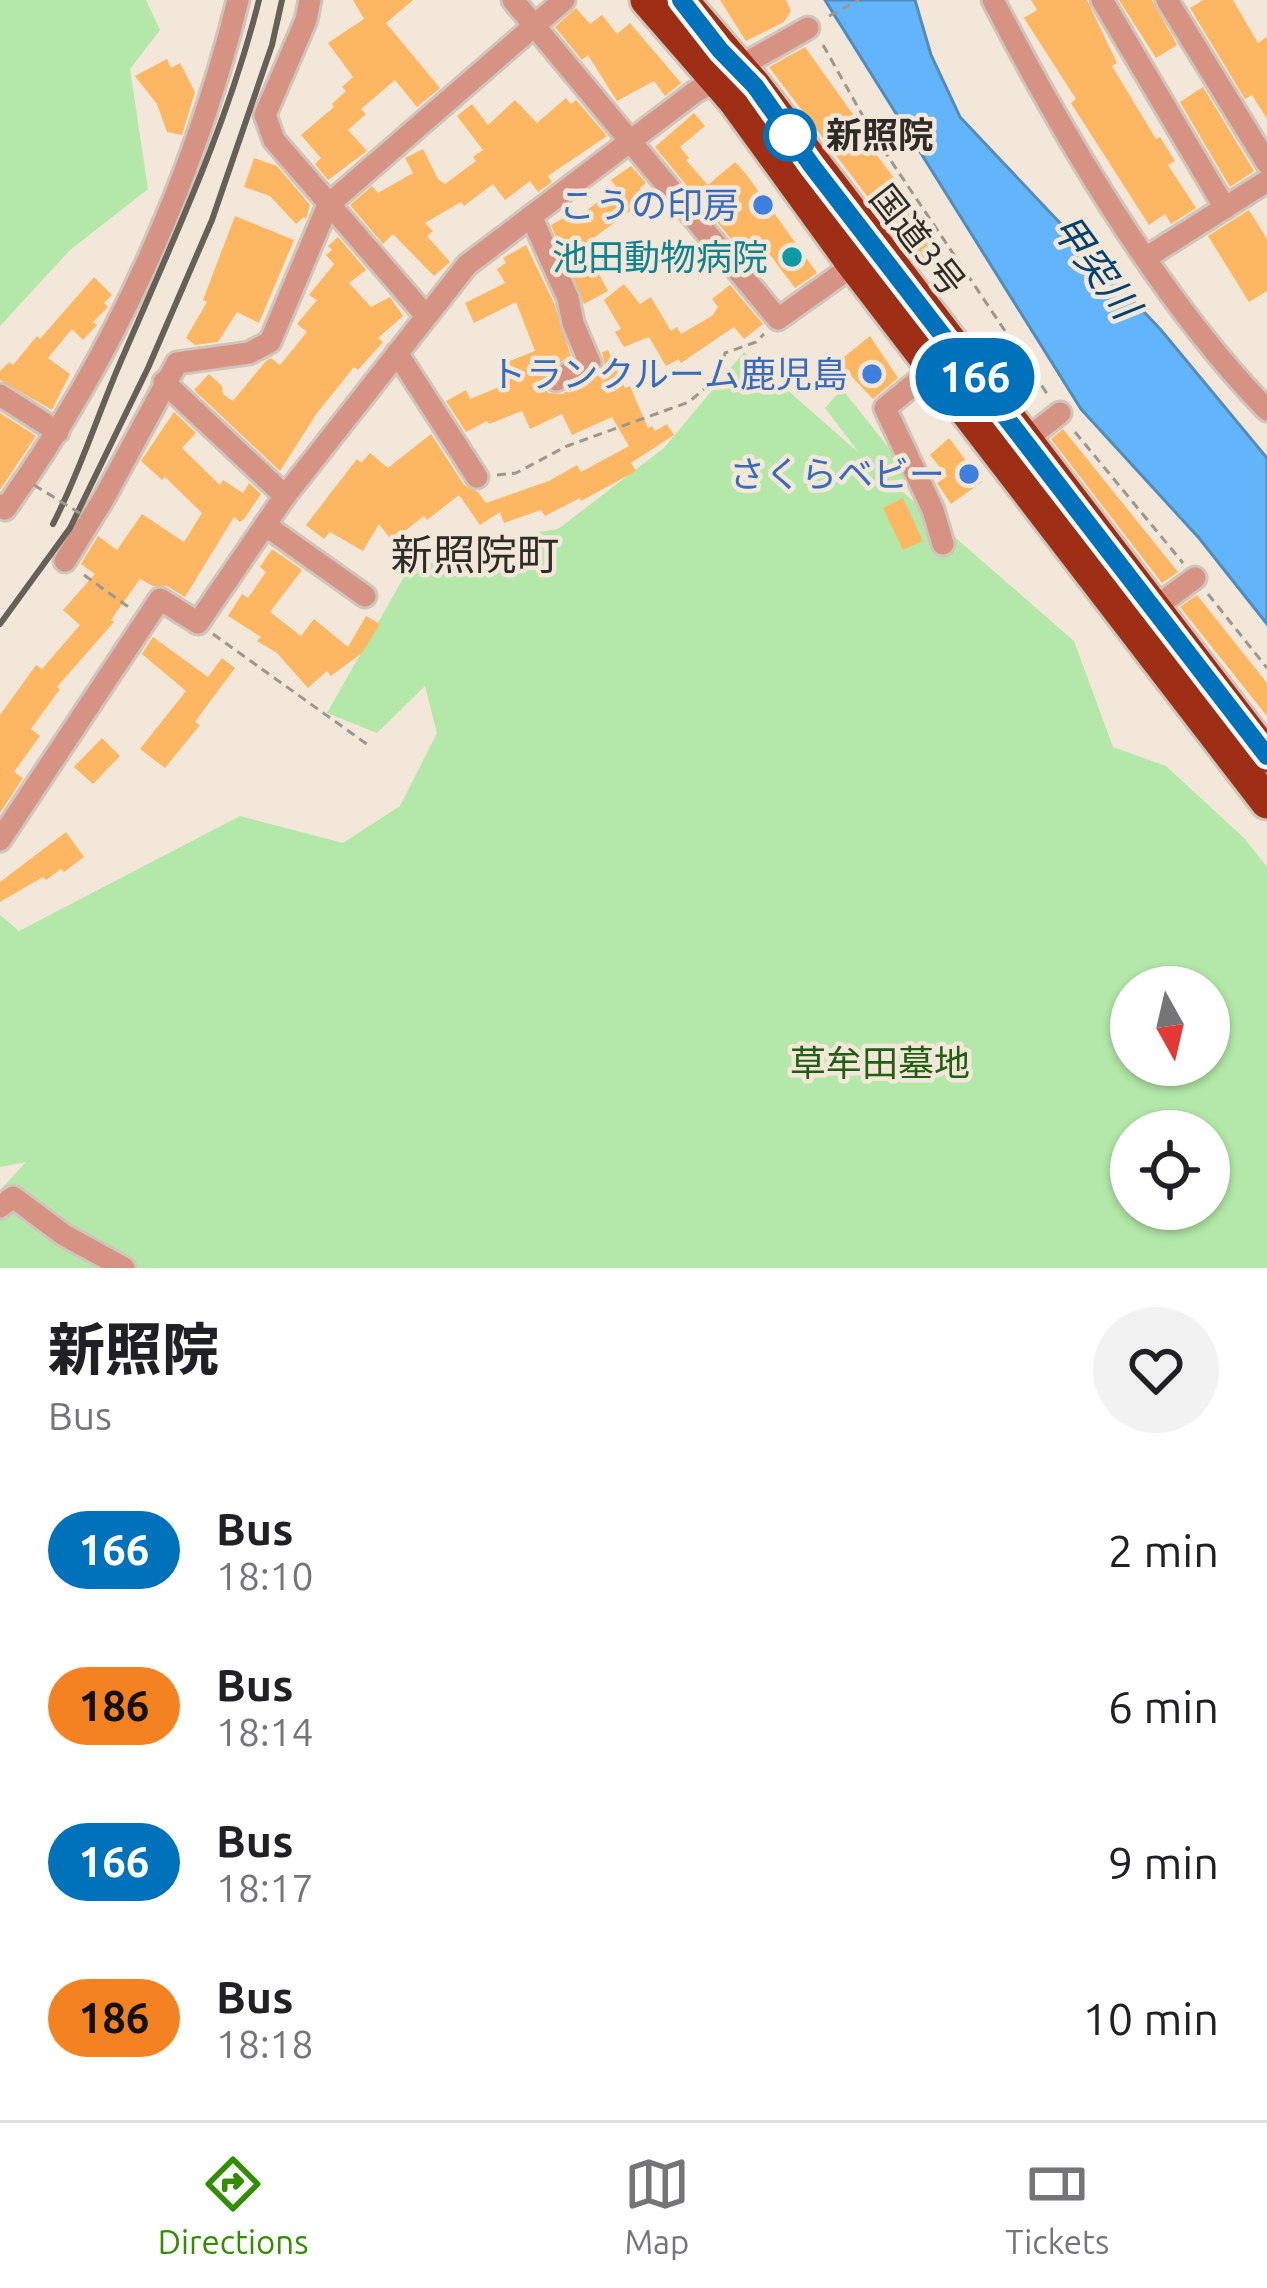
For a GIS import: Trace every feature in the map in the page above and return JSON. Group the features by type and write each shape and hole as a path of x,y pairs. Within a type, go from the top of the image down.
{"highway":[{"name":"国道3号","path":"647,0 726,74 735,101 854,265 1267,802"},
{"name":"国道3号","path":"681,0 726,74 1024,441 1267,756"}],"street":[{"path":"0,505 5,509 58,432 150,253 190,155 238,0"},
{"path":"310,0 265,115 274,140 426,316"},
{"path":"513,0 778,320 854,265"},
{"path":"65,561 177,363 250,353 269,343 328,205 564,0"},
{"path":"993,0 1027,66 1183,311 1267,410"},
{"path":"1102,0 1225,208"},
{"path":"1167,0 1267,163"},
{"path":"0,840 160,599 198,623 285,496 467,265 726,74 808,28"},
{"path":"1147,257 1267,181"},
{"path":"531,216 568,298 590,363 556,380"},
{"path":"397,352 477,477"},
{"path":"934,368 885,409 933,510 943,544"},
{"path":"164,382 285,496"},
{"path":"0,395 58,432"},
{"path":"1024,441 1060,412"},
{"path":"265,525 365,596"},
{"path":"1153,609 1196,578"},
{"path":"7,1202 124,1268"}],"path":[{"path":"859,0 808,28 816,34 873,134"},
{"path":"477,477 516,473 567,446 689,402 706,388 717,388 725,352 756,342 778,320"},
{"path":"34,485 86,517"},
{"path":"65,561 146,619"},
{"path":"198,623 368,745"}],"green space":[{"path":"0,0 146,0 160,30 130,69 148,189 70,250 0,326"},
{"name":"草牟田墓地","path":"744,352 859,453 825,408 842,389 897,458 905,483 896,486 1074,641 1113,747 1166,766 1244,838 1267,867 1267,1268 0,1268 0,1190 26,1162 0,1167 0,915 19,931 240,816 343,843 400,806 437,733 425,686 377,733 327,713 405,575 475,542 558,529 664,448"}],"water":[{"name":"甲突川","path":"825,0 915,0 931,55 960,117 1161,330 1267,458 1267,624 1199,538 1081,409"}],"building":[{"path":"353,0 413,0 386,23 440,88 417,107 395,80 361,109 366,114 348,130 367,151 328,180 315,164 321,158 301,135 334,107 346,91 342,87 353,77 328,43 364,19"},
{"path":"720,0 786,0 791,11 784,22 746,41"},
{"path":"1031,0 1087,0 1117,63 1112,66 1156,139 1160,137 1175,161 1168,165 1196,208 1171,224 1165,214 1149,225 1071,103 1076,99 1024,18 1037,10"},
{"path":"1119,0 1152,0 1177,45 1156,58"},
{"path":"1203,0 1233,0 1258,43 1267,37 1267,119 1252,95 1245,99 1190,8"},
{"path":"576,8 590,24 602,15 617,34 630,23 681,83 665,96 654,81 617,101 588,55 582,60 555,27"},
{"path":"805,47 862,127 858,130 930,226 925,230 944,255 924,271 769,67"},
{"path":"167,59 171,68 180,63 195,92 182,135 167,132 157,104 135,76"},
{"path":"1203,87 1254,171 1230,187 1180,102"},
{"path":"566,98 571,104 576,100 607,136 548,176 552,182 538,192 530,181 505,200 493,184 464,206 461,202 425,223 433,231 427,236 450,262 434,276 393,234 383,244 350,205 372,186 378,193 413,173 405,158 423,149 445,184 476,161 473,157 483,150 457,116 472,104 488,125 515,100 537,123"},
{"path":"694,113 705,126 680,147 686,160 708,185 735,162 746,174 817,273 795,288 771,256 755,268 655,147"},
{"path":"254,158 277,166 310,205 306,219 296,224 270,196 244,187"},
{"path":"631,166 646,183 640,188 644,201 584,245 608,291 584,304 551,225 576,211 579,216 617,188 611,180"},
{"path":"1249,210 1267,239 1267,291 1249,302 1208,236"},
{"path":"235,216 294,240 259,323 237,312 218,342 195,345 186,338 207,302 203,300"},
{"path":"338,237 366,270 349,283 371,307 390,297 403,316 378,338 383,342 358,370 354,367 317,413 280,471 194,390 209,374 233,401 266,361 271,358 280,365 307,332 297,324 317,300 309,295 334,264 326,255"},
{"path":"526,245 554,303 571,356 544,371 543,388 562,394 597,376 605,366 602,352 608,350 648,428 655,431 667,424 674,435 631,463 636,471 545,516 541,510 504,523 500,512 480,525 459,495 392,541 379,524 363,551 330,532 324,539 306,525 357,459 361,463 370,453 388,468 431,434 464,485 486,503 549,481 577,465 581,472 629,446 612,417 572,435 562,414 530,429 522,411 466,432 446,401 466,390 470,399 509,383 502,364 535,351 516,302 474,323 465,303 505,283 497,269 506,263 503,258"},
{"path":"94,277 112,295 104,303 108,307 93,322 97,325 83,340 72,329 48,358 70,374 52,410 0,380 0,371 9,362 13,365 37,336 40,339"},
{"path":"624,284 640,304 651,297 671,331 677,327 681,334 712,316 718,307 712,299 730,285 763,324 744,339 734,327 681,363 679,359 666,366 649,337 624,347 615,332 621,329 604,300"},
{"path":"870,336 898,378 873,399 838,362"},
{"path":"174,412 196,433 182,448 220,485 223,480 243,493 249,483 261,494 244,519 240,522 234,517 185,597 140,579 111,620 114,622 57,687 60,689 31,729 40,736 14,772 23,778 0,813 0,715 36,665 42,669 80,625 63,610 95,574 81,564 98,536 117,550 142,514 184,542 202,513 141,461"},
{"path":"0,413 36,436 0,490"},
{"path":"1063,429 1178,572 1162,583 1051,439"},
{"path":"949,438 982,482 951,504 937,483 947,476 930,455"},
{"path":"903,498 923,541 903,550 883,508"},
{"path":"272,549 302,570 270,612 301,636 314,619 348,647 366,616 380,624 362,653 331,676 327,671 308,688 277,653 257,641 261,637 228,616 242,594 248,598 266,572 260,567"},
{"path":"1197,595 1267,683 1267,716 1180,607"},
{"path":"153,637 208,677 222,658 235,668 195,722 200,725 165,768 140,749 186,691 142,654"},
{"path":"102,738 120,756 93,784 74,767"},
{"path":"66,832 84,857 64,872 61,869 46,880 43,877 0,902 0,882"}],"railway":[{"path":"53,524 199,180 259,0"},
{"path":"0,624 70,528 148,368 212,220 272,45 282,0"}],"bus line":[{"name":"166","path":"681,0 755,86 1267,756"}],"place":[{"name":"新照院","path":"790,135"},
{"name":"こうの印房","path":"763,205"},
{"name":"池田動物病院","path":"792,257"},
{"name":"トランクルーム鹿児島","path":"872,374"},
{"name":"さくらベビー","path":"969,474"}],"district":[{"name":"新照院町","path":"475,555"}]}
